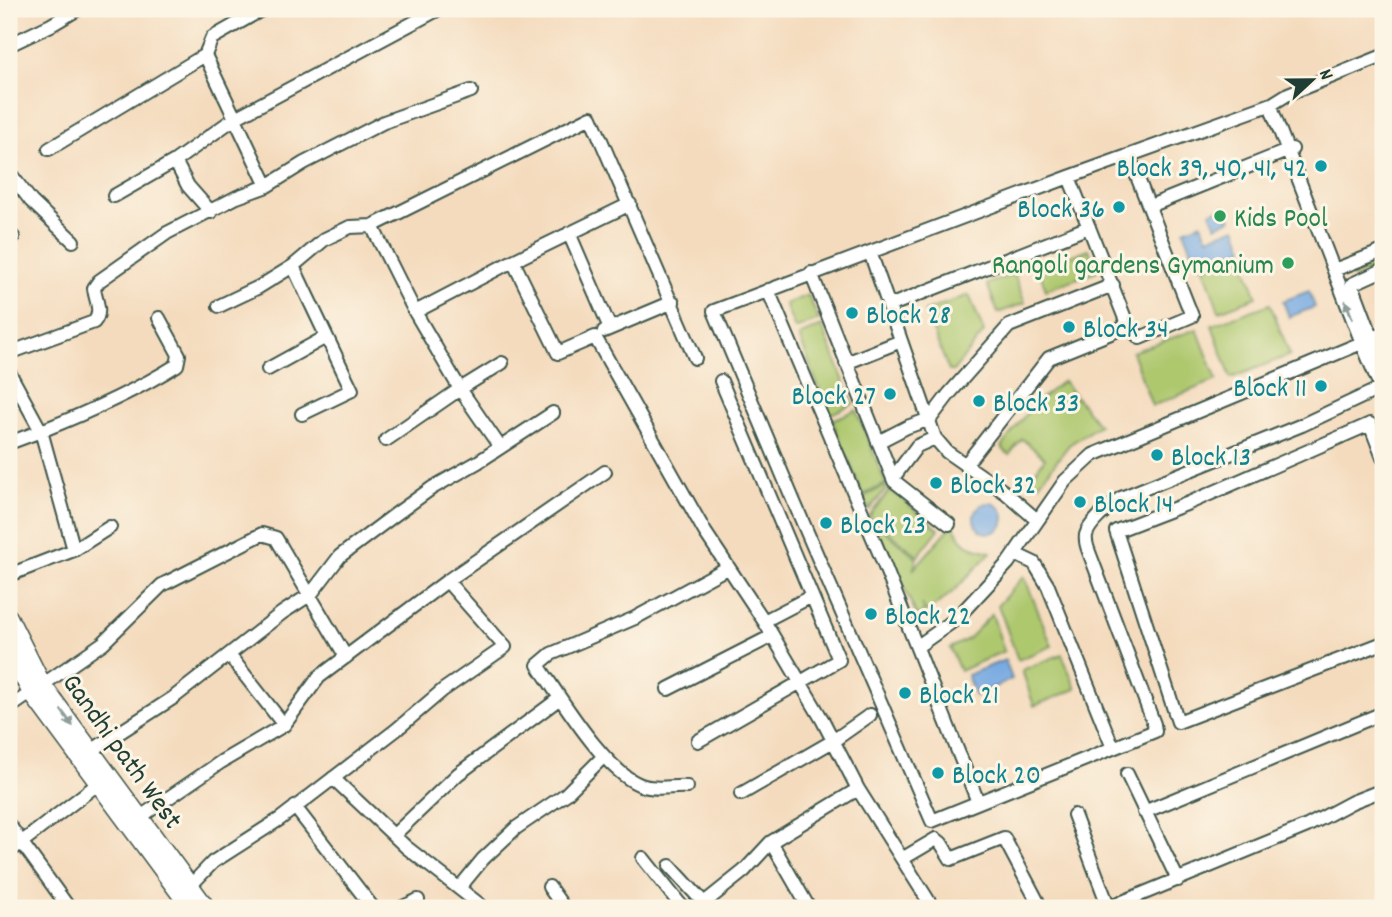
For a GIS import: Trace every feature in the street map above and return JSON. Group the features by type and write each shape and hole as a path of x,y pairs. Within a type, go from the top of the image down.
{"street":[{"path":"9,45 78,9"},
{"path":"50,149 205,55 212,38 263,9"},
{"path":"114,195 175,160 235,118 439,9"},
{"path":"205,55 267,186"},
{"path":"1272,104 1278,111 1290,150 1336,269 1373,339 1377,379 1383,385 1302,425 1121,498 1104,511 1087,532 1085,540 1154,724 1154,731 933,821 714,311 1069,177 1272,104 1287,94 1383,57"},
{"path":"9,353 94,322 99,317 94,288 99,281 167,233 237,197 267,186 304,163 384,122 471,91"},
{"path":"219,306 260,287 293,266 326,239 350,227 372,226 591,117 695,358"},
{"path":"1150,206 1290,150"},
{"path":"1069,177 1128,326 1140,338 1192,316 1129,156"},
{"path":"175,160 188,186 211,212"},
{"path":"9,172 31,201 73,241"},
{"path":"415,312 630,204"},
{"path":"372,226 415,312 460,389 500,447"},
{"path":"889,306 1089,227"},
{"path":"569,233 610,328"},
{"path":"1336,269 1383,251"},
{"path":"870,252 936,438 947,452 1037,520"},
{"path":"513,261 558,353 673,302"},
{"path":"293,266 352,390 302,414"},
{"path":"1383,270 1352,284 1383,366"},
{"path":"811,274 893,478 949,524"},
{"path":"878,442 906,427 930,419 1009,326 1112,285"},
{"path":"768,290 918,646 978,802"},
{"path":"9,443 97,409 142,387 177,365 179,355 159,318"},
{"path":"966,464 1049,358 1128,326"},
{"path":"268,369 326,337"},
{"path":"595,337 726,568 764,621 834,741 858,789 933,908"},
{"path":"918,646 956,619 1015,554 1065,481 1093,455 1373,339"},
{"path":"846,363 901,341"},
{"path":"386,440 502,363"},
{"path":"9,372 41,431 74,550"},
{"path":"698,740 801,684 839,660 721,381"},
{"path":"91,751 173,698 311,594 340,556 432,488 553,413"},
{"path":"1383,458 1370,424 1189,503 1116,531 1178,722 1383,643"},
{"path":"893,478 918,446 936,438"},
{"path":"190,908 134,821 221,762 285,725 319,677 447,581 605,472"},
{"path":"9,575 74,550 110,527"},
{"path":"9,708 103,643 162,585 262,534 276,538 346,657"},
{"path":"1015,554 1034,563 1048,586 1113,748"},
{"path":"687,787 641,786 613,766 582,731 538,665 551,654 635,618 726,568"},
{"path":"191,885 213,862 295,807 396,730 443,690 505,647 447,581"},
{"path":"764,621 811,596"},
{"name":"Gandhi path West","path":"9,617 37,689 91,751 104,780 134,821 191,885 207,908"},
{"path":"668,689 772,636"},
{"path":"9,652 104,780 9,852"},
{"path":"229,655 285,725"},
{"path":"394,835 458,774 560,698"},
{"path":"1144,811 1383,713"},
{"path":"741,794 834,741 870,715"},
{"path":"460,887 483,859 516,828 566,794 604,756"},
{"path":"1127,774 1178,880"},
{"path":"333,778 394,835 484,908"},
{"path":"670,866 705,903 744,871 771,842 858,789"},
{"path":"1074,815 1109,908 1307,826 1352,802 1383,790"},
{"path":"295,807 373,908"},
{"path":"9,825 69,908"},
{"path":"902,859 936,839 951,859 1004,838 1041,908"},
{"path":"771,842 809,908"},
{"path":"643,858 683,908"},
{"path":"549,887 564,908"},
{"path":"401,908 418,900"}],"green space":[{"path":"1089,249 1097,271 1046,290 1038,268"},
{"path":"1241,254 1257,297 1219,311 1204,268"},
{"path":"1383,257 1383,265 1352,278 1349,270"},
{"path":"1014,274 1025,303 998,313 987,284"},
{"path":"808,295 819,320 795,329 785,304"},
{"path":"969,295 984,332 953,371 949,371 925,311"},
{"path":"1270,304 1290,355 1231,378 1212,325"},
{"path":"822,326 853,404 829,415 799,336"},
{"path":"1197,329 1217,380 1152,406 1132,352"},
{"path":"1063,381 1099,425 1069,445 1039,484 1031,477 1045,458 1022,439 1009,455 1001,447 1033,405"},
{"path":"856,410 886,484 863,495 832,420"},
{"path":"885,486 887,488 869,510 863,497"},
{"path":"890,490 939,529 918,556 869,516"},
{"path":"874,522 917,558 913,570 953,524 967,544 991,552 955,590 926,613 922,604 924,612 917,616"},
{"path":"1024,576 1052,646 1018,660 998,605"},
{"path":"992,614 1004,651 960,671 950,648 968,639"},
{"path":"1062,654 1076,689 1034,706 1022,670"}],"water":[{"name":"Kids Pool","path":"1225,206 1231,219 1216,226 1210,212"},
{"path":"1201,223 1208,238 1236,227 1244,248 1198,266 1184,230"},
{"path":"1309,291 1315,307 1289,317 1283,301"},
{"path":"989,503 995,504 1003,512 1003,524 995,532 989,533 983,532 975,524 974,518 975,512 983,504"},
{"path":"1005,660 1012,679 975,696 967,675"}],"place":[{"name":"Block 39, 40, 41, 42","path":"1321,166"},
{"name":"Block 36","path":"1119,207"},
{"name":"Kids Pool","path":"1220,216"},
{"name":"Rangoli gardens Gymanium","path":"1288,263"},
{"name":"Block 28","path":"852,313"},
{"name":"Block 34","path":"1069,327"},
{"name":"Block 11","path":"1321,386"},
{"name":"Block 27","path":"890,394"},
{"name":"Block 33","path":"979,401"},
{"name":"Block 13","path":"1157,455"},
{"name":"Block 32","path":"936,483"},
{"name":"Block 14","path":"1080,502"},
{"name":"Block 23","path":"826,523"},
{"name":"Block 22","path":"871,614"},
{"name":"Block 21","path":"905,693"},
{"name":"Block 20","path":"938,773"}]}
